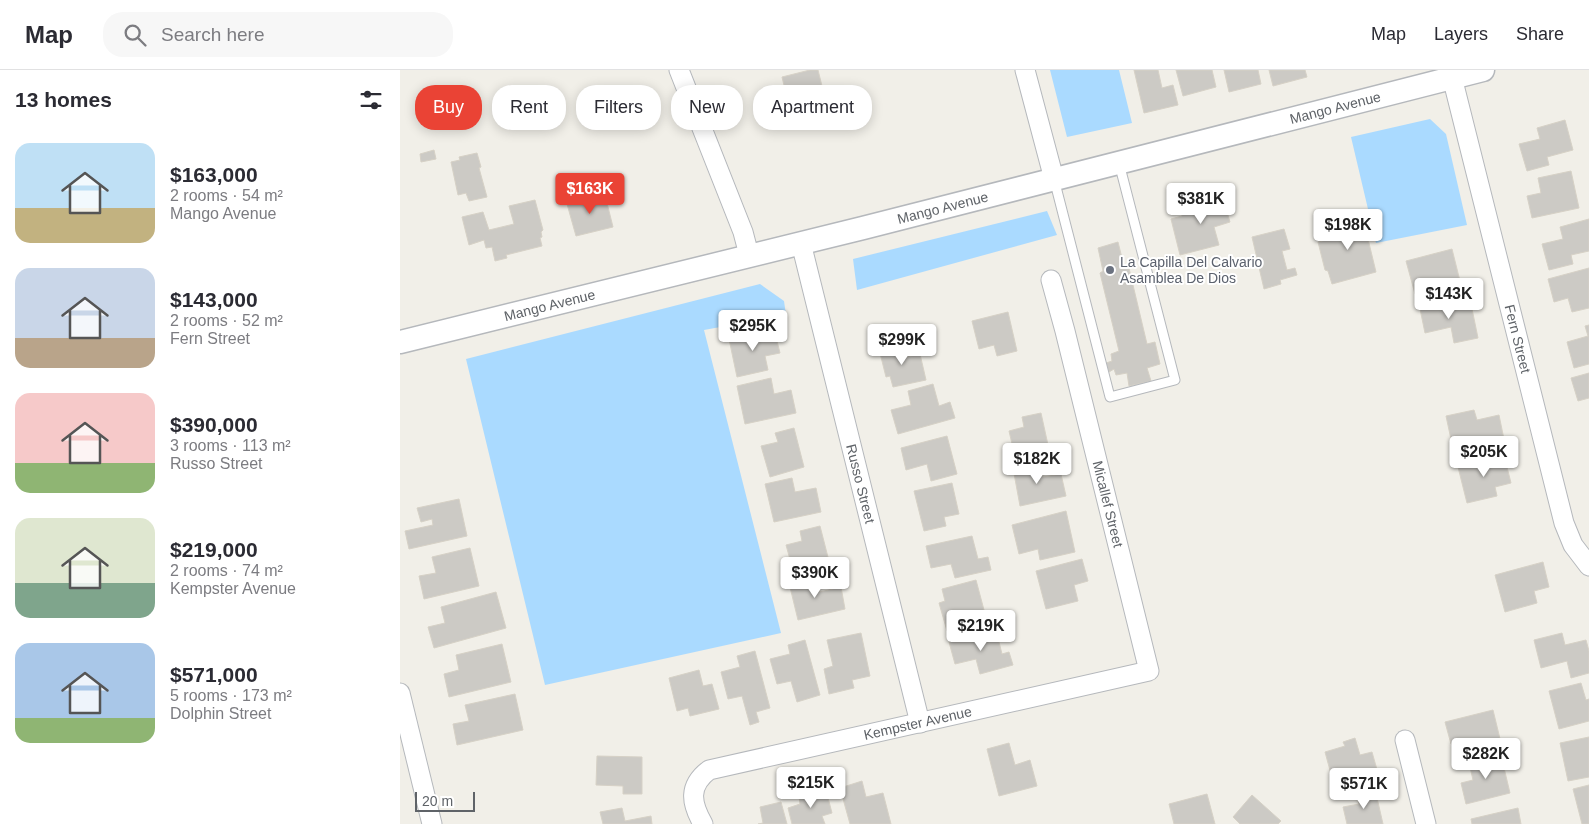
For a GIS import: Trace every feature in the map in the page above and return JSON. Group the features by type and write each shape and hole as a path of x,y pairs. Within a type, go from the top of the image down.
{"street":[{"path":"679,70 743,232 749,255"},
{"path":"1024,70 1054,179"},
{"name":"Mango Avenue","path":"400,342 801,243 1483,70"},
{"name":"Fern Street","path":"1452,78 1564,523 1573,545 1589,566"},
{"name":"Russo Street","path":"801,243 920,723"},
{"name":"Micallef Street","path":"1051,280 1149,671"},
{"name":"Kempster Avenue","path":"703,824 693,798 694,787 709,770 1149,671"},
{"path":"400,693 432,824"},
{"path":"1405,740 1426,824"}],"lane":[{"path":"1054,179 1110,397 1175,380 1119,162"}],"water":[{"path":"1050,70 1119,70 1132,123 1067,137"},
{"path":"1430,119 1446,134 1467,225 1376,243 1351,137"},
{"path":"1047,211 1057,235 857,290 853,259"},
{"path":"760,284 784,301 786,315 704,330 781,633 545,685 466,359"}],"building":[{"path":"810,70 818,70 822,85 784,85 782,77"},
{"path":"1134,70 1158,70 1162,88 1173,85 1178,105 1144,113"},
{"path":"1176,70 1212,70 1216,87 1183,96"},
{"path":"1224,70 1258,70 1261,84 1229,92"},
{"path":"1269,70 1305,70 1307,77 1273,86"},
{"path":"1565,120 1573,150 1547,157 1549,165 1527,171 1519,144 1540,139 1537,128"},
{"path":"434,150 436,159 421,162 420,154"},
{"path":"477,153 487,197 469,201 466,193 458,195 451,162 460,160 459,157"},
{"path":"1571,171 1579,208 1532,218 1527,196 1541,193 1538,178"},
{"path":"1225,190 1226,198 1223,198 1230,222 1214,227 1219,245 1180,255 1171,219 1209,206 1206,195"},
{"path":"605,195 613,227 576,236 567,204"},
{"path":"535,200 543,230 541,232 542,237 540,238 542,246 506,255 507,258 495,261 492,247 486,248 484,240 469,245 462,217 483,212 489,230 514,224 509,206"},
{"path":"1361,210 1376,272 1332,284 1328,271 1325,270 1318,242 1345,236 1339,214"},
{"path":"1589,219 1589,251 1571,255 1573,264 1549,270 1542,244 1563,239 1560,227"},
{"path":"1284,229 1290,249 1282,251 1287,270 1295,268 1297,275 1280,280 1281,284 1264,289 1252,237"},
{"path":"1118,242 1124,266 1128,264 1147,344 1155,342 1160,364 1147,368 1151,381 1129,386 1127,373 1116,375 1114,369 1109,372 1106,363 1112,361 1111,354 1119,351 1100,273 1103,271 1098,248"},
{"path":"1452,249 1460,281 1415,294 1406,261"},
{"path":"1589,268 1589,308 1572,312 1568,298 1554,302 1548,279"},
{"path":"1446,298 1449,309 1471,304 1478,338 1454,343 1451,327 1425,333 1419,304"},
{"path":"1008,312 1017,351 997,356 994,345 979,349 972,321"},
{"path":"1589,325 1589,364 1574,368 1567,342 1588,336 1585,326"},
{"path":"774,329 780,353 765,356 768,370 737,377 729,339"},
{"path":"900,344 903,358 920,354 926,380 893,387 890,376 886,377 879,349"},
{"path":"1589,373 1589,398 1578,401 1571,378"},
{"path":"771,378 774,394 791,390 796,413 745,424 737,386"},
{"path":"933,384 939,406 950,402 955,418 898,434 891,410 911,405 908,391"},
{"path":"1474,410 1477,420 1499,415 1506,449 1482,454 1479,438 1452,444 1446,416"},
{"path":"1041,413 1050,454 1016,461 1009,431 1024,427 1022,417"},
{"path":"794,428 804,467 770,477 761,446 778,442 775,433"},
{"path":"947,436 957,474 931,481 927,464 906,470 901,448"},
{"path":"1504,455 1511,483 1495,487 1497,496 1467,503 1458,467"},
{"path":"1040,463 1043,477 1061,474 1066,496 1020,506 1013,468"},
{"path":"792,478 795,492 816,488 821,512 774,522 765,484"},
{"path":"952,483 959,514 944,517 946,526 924,531 914,491"},
{"path":"459,499 467,536 409,549 405,531 433,525 432,519 421,522 417,508"},
{"path":"1066,511 1075,552 1040,560 1038,549 1019,554 1012,525"},
{"path":"820,526 830,565 794,574 786,545 802,541 800,531"},
{"path":"972,536 978,559 988,557 991,570 955,578 951,564 931,568 926,546"},
{"path":"470,548 479,586 424,599 419,576 436,573 432,557"},
{"path":"1082,559 1088,581 1074,585 1078,601 1046,609 1036,571"},
{"path":"1543,562 1549,587 1534,591 1537,603 1505,612 1495,575"},
{"path":"816,577 820,592 841,587 845,609 798,620 789,583"},
{"path":"976,580 984,610 967,614 970,625 947,631 939,603 945,601 942,589"},
{"path":"496,592 506,628 434,648 428,627 445,623 441,607"},
{"path":"996,630 1002,654 1009,652 1013,665 980,674 976,659 955,664 949,642"},
{"path":"861,633 870,676 852,680 854,688 829,694 824,669 833,666 827,640"},
{"path":"1562,633 1565,645 1586,640 1589,651 1589,673 1571,678 1567,661 1541,668 1534,640"},
{"path":"805,640 820,695 797,702 791,681 777,684 770,659 790,654 788,645"},
{"path":"502,644 511,682 449,697 444,674 459,670 456,655"},
{"path":"755,651 770,708 756,712 759,722 750,725 742,696 728,699 721,672 740,667 737,656"},
{"path":"699,670 703,686 712,684 719,709 690,716 688,708 677,711 669,678"},
{"path":"1581,683 1586,700 1589,699 1589,721 1559,729 1549,691"},
{"path":"515,694 523,730 457,745 453,724 469,721 465,705"},
{"path":"1493,710 1502,747 1476,754 1473,739 1451,744 1445,722"},
{"path":"1589,737 1589,777 1568,781 1560,743"},
{"path":"1355,738 1360,755 1372,752 1378,773 1334,785 1325,752 1345,746 1343,742"},
{"path":"1009,743 1015,765 1030,760 1037,786 999,796 987,749"},
{"path":"1501,755 1510,793 1466,804 1461,783 1473,780 1469,763"},
{"path":"597,756 642,757 642,794 623,794 623,786 596,785"},
{"path":"862,781 866,797 883,793 891,824 850,824 840,788"},
{"path":"1589,785 1589,824 1582,824 1573,789"},
{"path":"1375,789 1383,824 1347,824 1343,807 1359,804 1356,793"},
{"path":"826,790 832,813 822,816 825,824 792,824 788,808 800,804 799,797"},
{"path":"1207,794 1215,824 1174,824 1169,804"},
{"path":"1252,795 1281,821 1278,824 1240,824 1233,817"},
{"path":"781,802 787,824 758,824 763,823 760,807"},
{"path":"622,808 625,821 651,816 652,824 603,824 600,812"},
{"path":"1518,808 1521,824 1472,824 1471,819"}],"place":[{"name":"La Capilla Del Calvario Asamblea De Dios","path":"1110,270"}]}
